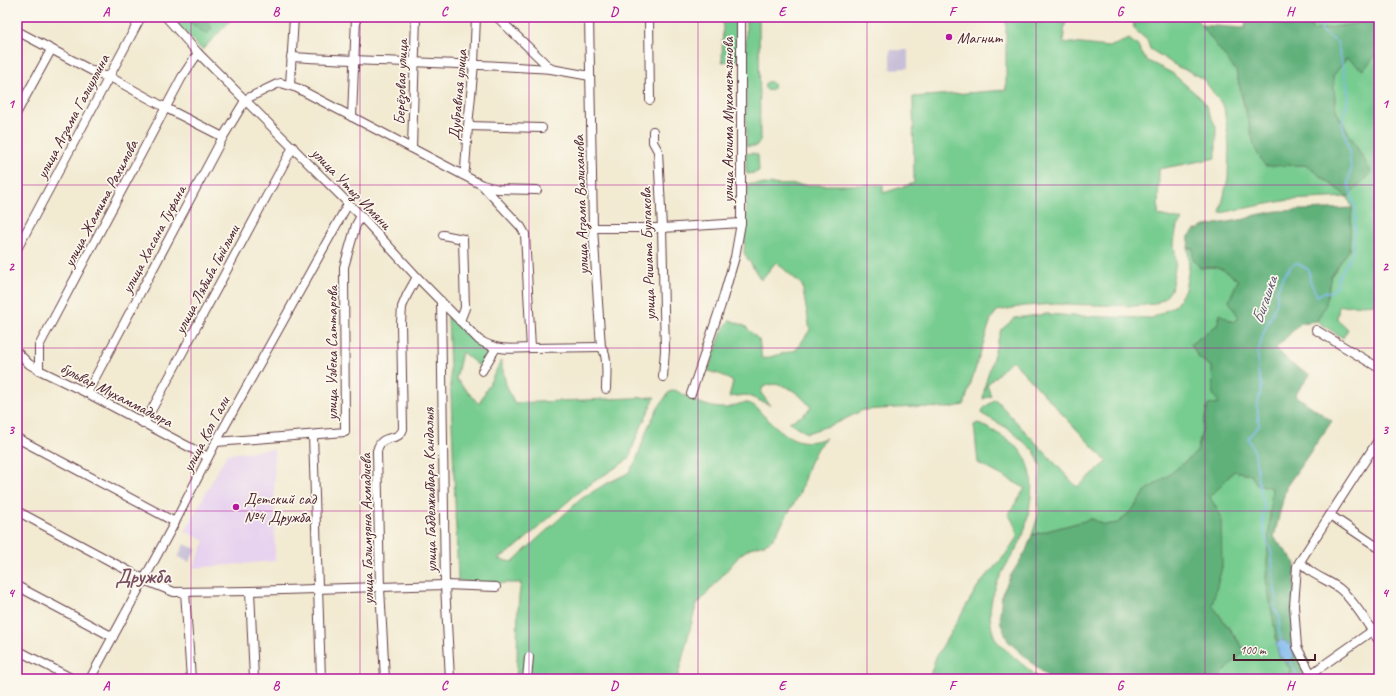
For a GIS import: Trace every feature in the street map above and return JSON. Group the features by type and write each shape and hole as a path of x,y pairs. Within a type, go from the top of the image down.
{"street":[{"name":"улица Агзама Галиуллина","path":"17,249 141,17"},
{"name":"улица Утыз Имяни","path":"166,17 198,53 246,99 361,216 417,277 479,340 490,347 510,349 601,347"},
{"path":"290,85 294,17"},
{"path":"352,117 356,17"},
{"name":"Берёзовая улица","path":"412,148 416,17"},
{"name":"Дубравная улица","path":"463,175 465,170 474,64 476,17"},
{"path":"497,17 551,69"},
{"name":"улица Агзама Валиханова","path":"589,17 593,228 601,347 604,350 606,357 606,390"},
{"path":"649,17 650,100"},
{"name":"улица Аклима Мухаметзянова","path":"691,394 721,305 735,257 741,223 741,17"},
{"path":"17,31 100,75 110,76 166,108 223,137"},
{"path":"17,112 51,50"},
{"name":"улица Жамита Рахимова","path":"38,370 39,346 182,77 198,53"},
{"path":"291,57 415,63 474,64 551,69 590,76"},
{"path":"246,99 280,83 290,85 482,185 498,189 537,190"},
{"name":"улица Хасана Туфана","path":"87,393 223,137 246,99"},
{"path":"468,126 542,128"},
{"name":"улица Ришата Булгакова","path":"653,131 653,142 658,151 662,228 665,350 663,376"},
{"name":"улица Лябиба Гыйльми","path":"144,424 293,147"},
{"path":"482,185 521,227 525,234 531,348"},
{"name":"улица Кол Гали","path":"90,679 175,522 216,442 348,204"},
{"name":"улица Узбека Саттарова","path":"321,679 313,435 345,432 344,267 356,226 361,216"},
{"path":"593,228 662,228 741,223"},
{"path":"443,235 463,239 465,308 460,321"},
{"name":"улица Галимзяна Ахмадиева","path":"385,679 380,588 377,451 378,445 382,440 398,436 404,429 400,323 402,307 417,277"},
{"name":"улица Габделжаббара Кандалыя","path":"441,301 445,585 450,679"},
{"path":"1316,330 1379,368"},
{"path":"482,370 496,348"},
{"name":"бульвар Мухаммадьяра","path":"17,352 29,364 38,370 87,393 208,457"},
{"path":"216,442 313,435"},
{"path":"17,438 175,522"},
{"path":"1376,629 1311,674 1297,647 1294,606 1298,564 1330,515 1376,452 1379,439"},
{"path":"17,512 144,579 174,592 380,588 445,585 496,587"},
{"path":"1330,515 1379,548"},
{"path":"1298,564 1338,588 1376,629 1379,641"},
{"path":"17,586 113,637"},
{"path":"250,591 254,679"},
{"path":"184,592 190,679"},
{"path":"17,650 73,679"},
{"path":"527,679 529,657"}],"shaded area":[{"path":"890,50 908,50 908,68 890,69"},
{"name":"Детский сад №4 Дружба","path":"274,449 275,561 193,568 205,541 185,531 227,454"},
{"path":"184,544 196,549 189,562 178,557"}],"green space":[{"path":"171,17 234,17 202,50"},
{"path":"184,17 204,19 212,29 206,35"},
{"path":"723,17 738,17 738,60 722,62"},
{"path":"746,17 759,17 760,141 756,146 746,145"},
{"path":"1006,17 1066,17 1063,42 1109,47 1129,39 1138,46 1146,60 1172,73 1203,100 1216,127 1216,158 1159,169 1158,215 1182,220 1177,226 1174,243 1176,262 1171,290 1164,299 1154,304 1134,306 1056,304 1024,306 997,311 991,319 964,405 949,408 913,407 863,410 837,423 807,433 789,422 802,416 811,408 802,398 790,389 777,385 763,387 761,393 770,405 746,395 729,397 733,382 722,375 708,371 723,329 730,320 745,326 759,340 762,359 796,350 810,330 802,285 776,262 761,280 744,253 748,184 883,185 883,193 914,183 913,97 1006,90"},
{"path":"1133,17 1195,17 1236,71 1244,106 1265,165 1306,165 1348,197 1289,200 1220,213 1228,178 1229,144 1224,107 1204,80 1191,72 1178,67 1150,49 1147,40 1134,29"},
{"path":"1246,17 1310,17 1312,31 1379,20 1379,52 1363,70 1347,58 1333,76 1336,111 1371,172 1348,197 1306,165 1265,166 1255,149 1236,71 1201,25 1245,28"},
{"path":"1310,17 1379,17 1379,20 1312,31"},
{"path":"1378,53 1379,304 1339,306 1337,319 1348,329 1343,338 1317,321 1331,276 1349,250 1352,208 1348,197 1371,172 1336,111 1333,76 1348,57 1363,70"},
{"path":"767,82 771,82 773,86 771,90 767,90 765,88 765,84"},
{"path":"752,153 758,155 759,171 747,174 746,154"},
{"path":"1352,208 1349,250 1331,276 1326,304 1317,321 1301,323 1276,348 1290,363 1310,375 1295,395 1332,421 1286,487 1274,537 1295,562 1294,649 1308,677 1317,677 1318,679 1288,679 1290,669 1279,654 1266,578 1272,488 1257,484 1250,474 1234,471 1210,497 1221,516 1222,567 1212,605 1245,651 1217,679 1050,679 1008,641 1001,624 1000,613 1002,594 1011,575 1026,551 1032,535 1092,519 1105,525 1118,523 1132,510 1147,490 1169,475 1197,452 1208,405 1219,403 1213,394 1212,367 1199,358 1191,344 1217,325 1220,314 1233,322 1239,318 1229,301 1238,280 1220,269 1212,267 1200,268 1193,259 1193,248 1188,248 1189,236 1194,231 1205,226 1278,211"},
{"path":"1188,248 1193,248 1200,268 1221,268 1238,280 1229,301 1240,318 1233,322 1217,325 1191,344 1199,358 1212,367 1213,394 1220,403 1208,405 1197,452 1169,475 1147,490 1132,510 1118,523 1105,525 1092,519 1032,535 1038,516 1041,466 1034,451 1009,429 982,414 983,409 995,399 1077,487 1107,462 1012,360 987,385 991,396 983,399 985,385 1001,330 1015,318 1047,314 1152,318 1176,305 1185,289 1189,268"},
{"path":"448,316 487,353 479,366 462,352 456,379 479,404 501,361 506,384 514,403 655,397 636,438 629,459 581,490 515,548 498,559 512,562 581,499 602,486 628,473 636,461 648,427 658,408 669,392 675,390 699,403 712,407 726,408 742,403 752,404 784,433 791,437 806,442 826,438 817,448 809,464 799,495 773,539 765,544 750,548 740,555 696,606 677,679 516,679 518,607 521,583 458,581"},
{"path":"978,423 1011,442 1020,450 1030,469 1032,482 1031,497 1025,528 1021,541 995,587 992,597 990,617 997,641 1040,679 929,679 936,657 978,586 1006,554 1017,537 1012,520 1008,515 1025,488 978,463 974,425"},
{"path":"1234,471 1250,474 1257,484 1272,488 1266,578 1279,654 1290,669 1288,679 1217,679 1245,650 1212,605 1222,567 1210,497"}],"water":[{"path":"1281,640 1287,642 1293,648 1294,658 1289,660 1287,663 1279,656 1276,644"}],"waterway":[{"name":"Бигашка","path":"1281,640 1279,630 1280,618 1274,608 1277,597 1274,585 1272,554 1266,539 1263,524 1264,505 1258,480 1255,453 1248,438 1259,425 1257,406 1262,385 1258,371 1258,353 1263,334 1277,303 1277,291 1283,277 1290,267 1296,263 1309,270 1310,281 1317,296 1324,292 1331,292 1337,286 1338,279 1353,251 1356,210 1348,183 1351,169 1349,151 1342,122 1349,95 1337,42 1322,32 1318,17"},
{"name":"Бигашка","path":"1289,660 1296,671 1295,679"}],"place":[{"name":"Магнит","path":"949,37"},
{"name":"Детский сад №4 Дружба","path":"236,507"}],"district":[{"name":"Дружба","path":"143,576"}]}
